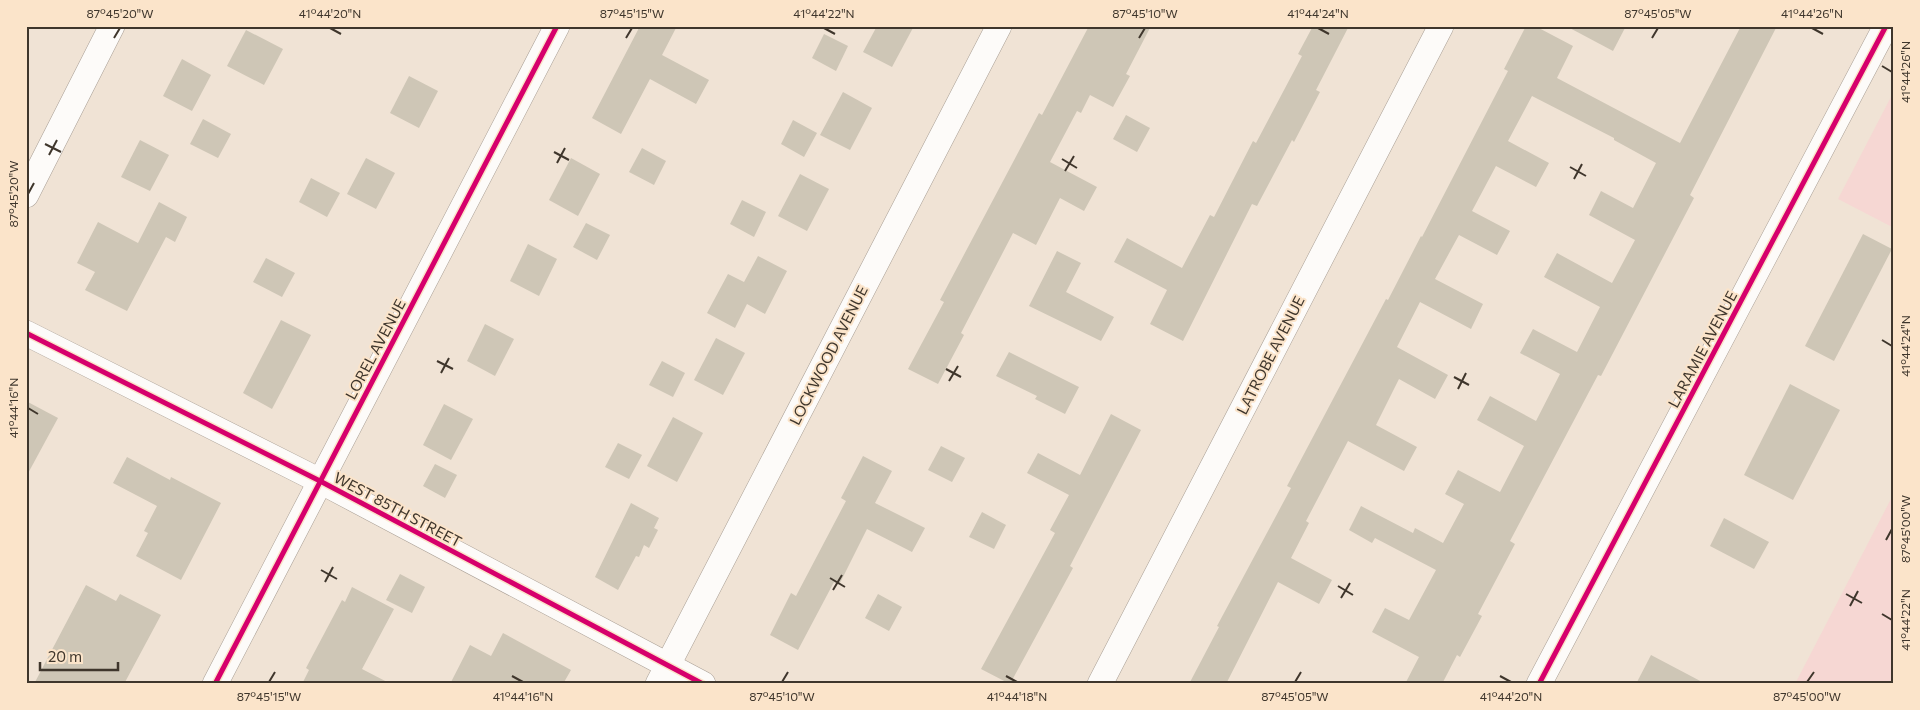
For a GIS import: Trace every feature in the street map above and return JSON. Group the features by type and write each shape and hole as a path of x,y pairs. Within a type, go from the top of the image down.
{"street":[{"path":"26,196 112,26"},
{"name":"LOREL AVENUE","path":"215,684 557,26"},
{"name":"LOCKWOOD AVENUE","path":"663,675 999,26"},
{"name":"LATROBE AVENUE","path":"1100,684 1441,26"},
{"name":"LARAMIE AVENUE","path":"1539,684 1886,26"},
{"name":"WEST 85TH STREET","path":"26,333 320,481 663,675 703,684"}],"shaded area":[{"path":"1894,91 1894,228 1838,199"},
{"path":"1894,493 1894,684 1795,684"}],"building":[{"path":"640,26 677,26 662,55 709,80 696,104 650,79 621,134 592,118"},
{"path":"877,26 914,26 892,67 863,52"},
{"path":"1089,26 1151,26 1126,74 1130,76 1113,107 1090,95 1081,113 1077,111 1050,162 1097,187 1084,211 1060,198 1036,245 1013,233 961,333 964,335 938,384 908,369 944,302 940,300 1039,113 1042,115"},
{"path":"1313,26 1349,26 1316,90 1320,92 1294,142 1292,140 1257,206 1252,204 1183,341 1150,324 1167,290 1114,262 1127,238 1182,268 1210,215 1214,217 1253,141 1256,143 1302,56 1298,54"},
{"path":"1526,26 1535,26 1573,46 1557,78 1680,143 1741,26 1777,26 1690,195 1694,198 1601,376 1598,375 1510,541 1515,544 1478,614 1482,616 1460,657 1457,655 1442,684 1405,684 1419,657 1372,632 1385,608 1409,620 1436,570 1375,538 1372,543 1349,530 1361,506 1413,533 1415,528 1443,543 1464,504 1445,494 1458,470 1500,492 1524,446 1477,420 1490,396 1536,421 1560,374 1520,353 1533,329 1577,352 1600,307 1544,277 1557,253 1612,283 1635,240 1589,215 1601,191 1633,208 1656,163 1614,140 1614,138 1532,96 1508,141 1549,163 1536,187 1496,166 1472,211 1510,231 1497,255 1459,235 1435,279 1483,304 1471,329 1420,302 1397,347 1448,375 1435,399 1399,379 1376,425 1417,447 1404,471 1348,441 1306,521 1309,523 1291,558 1332,580 1319,604 1278,582 1226,684 1189,684 1219,627 1217,626 1291,488 1287,486 1386,299 1388,300 1422,237 1508,71 1504,69"},
{"path":"1566,26 1626,26 1613,51"},
{"path":"246,30 283,49 264,85 227,66"},
{"path":"824,34 848,46 836,71 812,58"},
{"path":"182,59 211,75 192,111 163,96"},
{"path":"409,76 438,91 419,128 390,113"},
{"path":"843,92 872,108 850,150 820,135"},
{"path":"1126,115 1150,128 1137,152 1113,139"},
{"path":"203,119 231,134 218,158 190,144"},
{"path":"793,120 817,133 804,157 781,144"},
{"path":"140,140 169,155 150,191 121,177"},
{"path":"642,148 666,161 654,185 629,172"},
{"path":"366,158 395,173 376,209 347,194"},
{"path":"571,158 600,174 578,216 549,200"},
{"path":"800,174 829,189 807,231 778,216"},
{"path":"311,178 340,193 327,217 299,202"},
{"path":"742,200 766,212 754,237 730,224"},
{"path":"159,202 187,217 175,242 166,237 127,311 85,290 95,272 77,263 98,222 138,243"},
{"path":"586,223 610,235 597,260 573,247"},
{"path":"1863,234 1892,249 1834,361 1805,346"},
{"path":"528,244 557,259 539,296 510,281"},
{"path":"1057,251 1081,263 1066,292 1114,317 1101,341 1029,306"},
{"path":"758,256 787,271 765,314 747,304 735,328 707,313 728,274 744,282"},
{"path":"266,258 295,273 282,297 253,282"},
{"path":"281,320 311,335 272,409 243,393"},
{"path":"485,324 514,339 495,376 467,361"},
{"path":"716,338 745,353 723,395 694,380"},
{"path":"1009,352 1079,387 1065,414 1035,399 1037,396 996,376"},
{"path":"662,361 685,373 673,397 649,385"},
{"path":"1790,384 1840,410 1793,500 1744,475"},
{"path":"26,401 58,418 26,477"},
{"path":"444,404 473,419 451,460 423,445"},
{"path":"1111,414 1141,430 1070,566 1073,568 1010,684 981,669 1055,533 1050,530 1069,495 1027,473 1038,453 1080,475"},
{"path":"673,417 703,433 677,482 647,466"},
{"path":"618,443 642,455 629,479 605,467"},
{"path":"941,446 965,458 952,482 928,470"},
{"path":"863,456 892,471 875,503 925,528 912,552 867,529 839,585 834,582 798,650 770,635 791,593 796,596 846,501 841,498"},
{"path":"127,457 170,480 171,477 221,503 181,580 136,556 148,533 144,531 157,506 113,483"},
{"path":"435,464 457,475 445,498 423,486"},
{"path":"631,503 659,518 654,528 658,530 649,548 644,545 639,557 636,556 618,590 595,577"},
{"path":"982,512 1006,525 994,549 969,537"},
{"path":"1724,518 1769,542 1754,569 1710,546"},
{"path":"400,574 425,587 412,613 386,600"},
{"path":"86,585 116,601 120,594 161,615 124,684 34,684"},
{"path":"352,587 394,609 362,669 391,684 302,684 309,670 306,668 342,600 345,602"},
{"path":"878,594 902,607 889,631 865,618"},
{"path":"503,633 571,670 563,684 450,684 470,645 491,656"},
{"path":"1651,655 1706,684 1636,684"}],"cycle path":[{"path":"215,684 557,26"},
{"path":"1539,684 1886,26"},
{"path":"26,333 320,481 703,684"}]}
